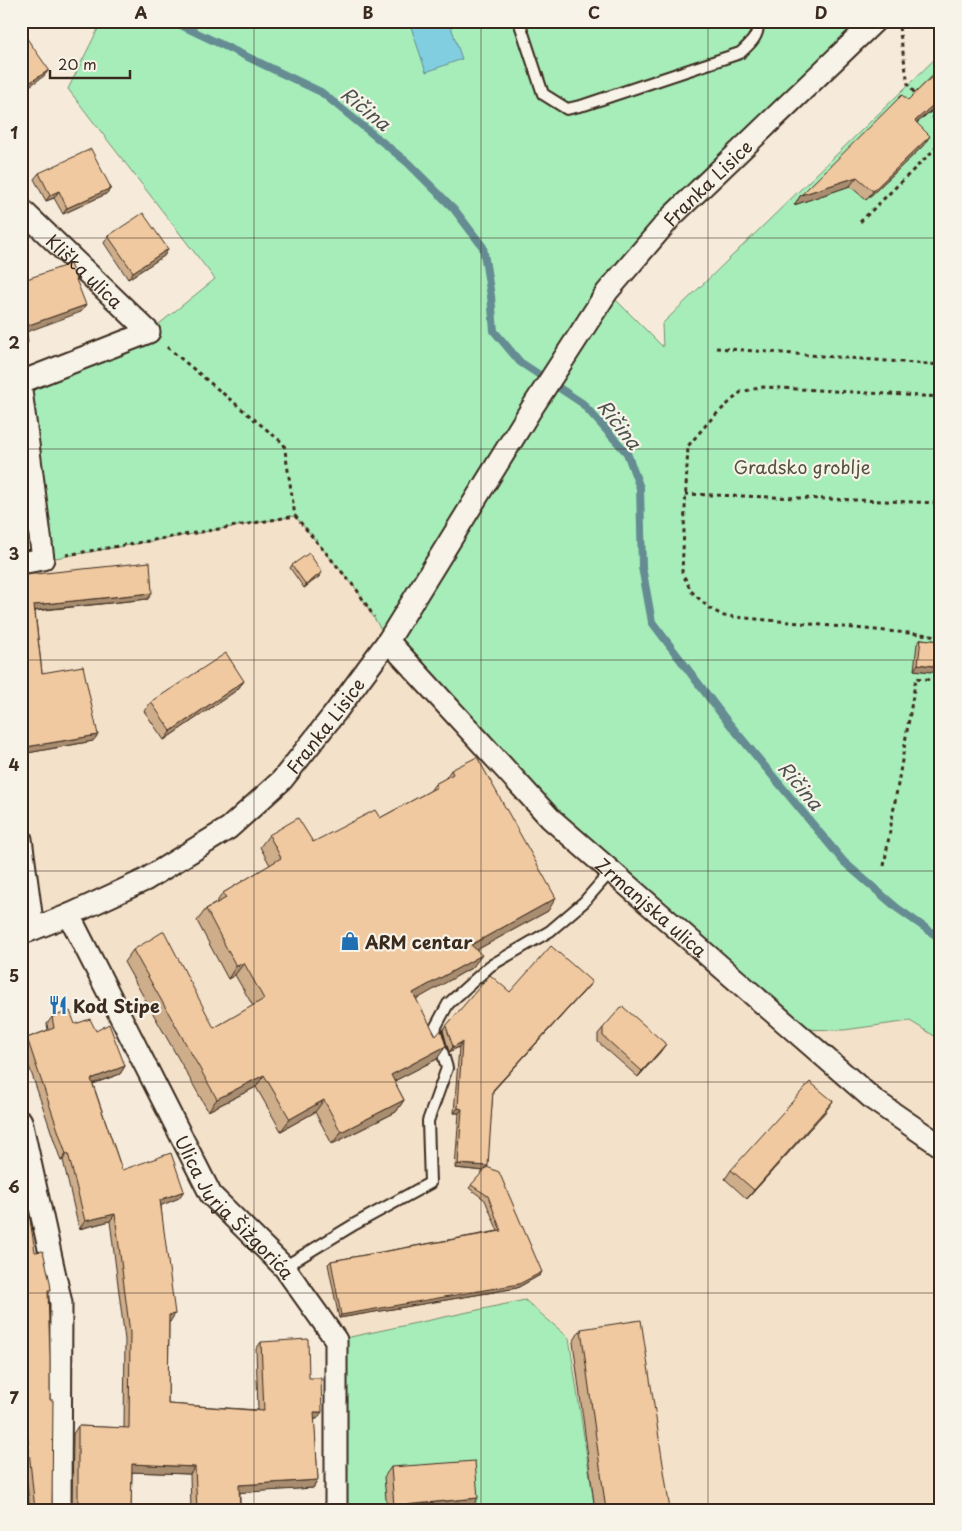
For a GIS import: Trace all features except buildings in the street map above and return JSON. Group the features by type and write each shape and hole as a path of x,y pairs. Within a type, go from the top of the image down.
{"street":[{"name":"Franka Lisice","path":"27,932 145,880 229,828 282,780 335,713 388,641 530,411 607,292 672,216 802,89 875,21"},
{"name":"Kliška ulica","path":"21,208 149,332"},
{"path":"21,382 149,332"},
{"path":"21,390 43,559 21,563"},
{"name":"Zrmanjska ulica","path":"388,641 550,818 874,1100 941,1146"},
{"path":"21,839 27,932"},
{"name":"Ulica Jurja Šižgorića","path":"69,914 211,1195 284,1267 336,1340 336,1510"},
{"path":"21,1122 61,1303 60,1510"}],"lane":[{"path":"519,21 543,94 567,109 740,54 753,42 759,26 757,21"},
{"path":"284,1267 355,1224 430,1183 428,1121 448,1068 435,1028 448,1004 490,966 550,931 584,902 611,871"}],"path":[{"path":"899,29 908,84 919,99"},
{"path":"924,106 941,128"},
{"path":"860,222 941,144"},
{"path":"149,332 284,444 295,516 357,590 388,641"},
{"path":"716,348 941,366"},
{"path":"941,397 763,387 741,392 712,418 688,446 682,572 691,590 709,608 724,616 941,636"},
{"path":"685,494 941,503"},
{"path":"43,559 295,516"},
{"path":"884,866 916,678 941,681"}],"shaded area":[{"path":"295,516 357,590 388,641 844,1030 910,1021 941,1040 941,1510 595,1510 569,1338 336,1340 211,1195 69,915 33,929 21,839 21,564"}],"green space":[{"name":"Gradsko groblje","path":"102,21 873,21 608,292 663,347 662,324 941,53 941,1040 910,1021 844,1030 791,1029 550,818 388,641 357,590 295,516 21,564 42,559 21,390 149,332 215,279 68,89"},
{"path":"525,1300 569,1338 595,1510 336,1510 336,1340"}],"water":[{"path":"409,21 449,21 462,59 426,72"}],"waterway":[{"name":"Ričina","path":"172,21 321,92 408,163 454,209 483,247 491,296 494,331 520,362 582,403 627,453 640,488 642,567 652,622 723,716 844,862 897,908 941,939"}],"place":[{"name":"ARM centar","path":"350,941"},
{"name":"Kod Stipe","path":"58,1005"}]}
